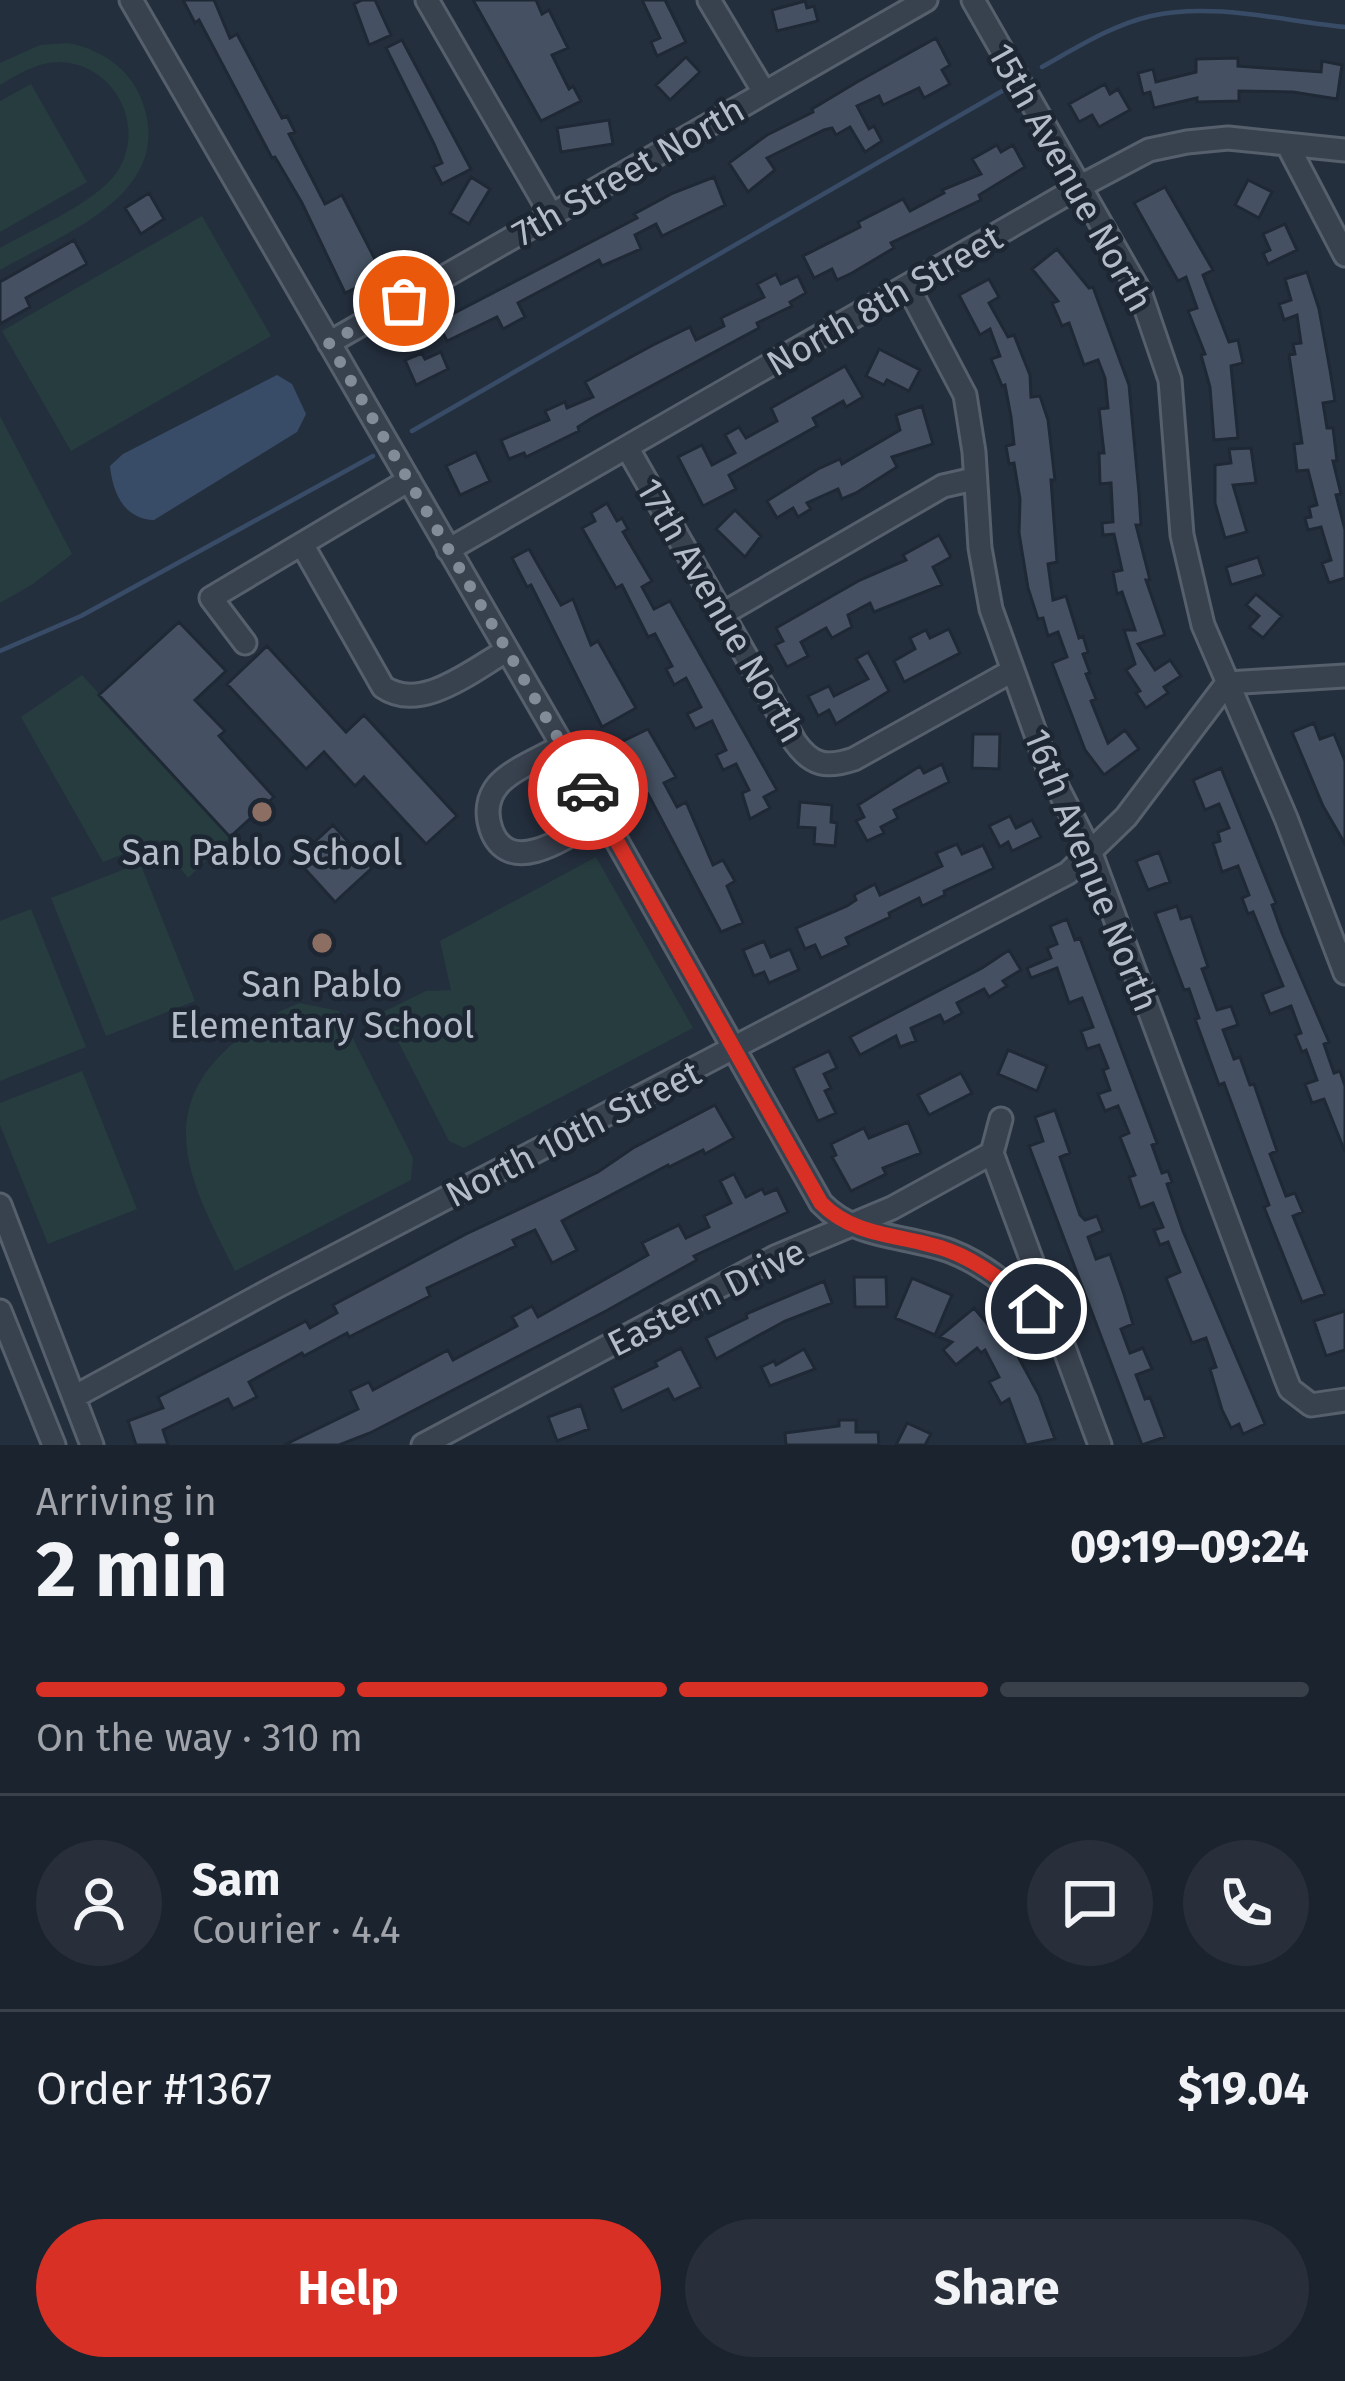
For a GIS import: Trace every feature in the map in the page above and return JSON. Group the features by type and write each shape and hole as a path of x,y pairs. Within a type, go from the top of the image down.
{"street":[{"path":"131,0 821,1203 851,1227 951,1251 1015,1291 1057,1327"},
{"path":"427,0 552,216"},
{"path":"709,0 764,92"},
{"name":"7th Street North","path":"329,343 926,0"},
{"name":"15th Avenue North","path":"973,0 1140,292 1157,335 1173,403 1190,582 1345,973"},
{"name":"North 8th Street","path":"448,550 1149,150 1228,139 1345,150"},
{"path":"1287,144 1345,255"},
{"name":"16th Avenue North","path":"908,287 965,395 983,575 1012,670 1049,771 1090,851 1290,1388 1311,1405 1345,1400"},
{"name":"17th Avenue North","path":"628,449 795,742 816,764 832,766 854,759 1012,670"},
{"path":"724,614 943,486 974,479"},
{"path":"245,644 211,598 409,481"},
{"path":"303,546 383,686 396,696 414,699 506,651"},
{"path":"1227,683 1345,676"},
{"name":"North 10th Street","path":"74,1397 1068,873 1126,817 1227,683"},
{"path":"562,746 500,783 487,804 497,842 511,852 525,854 544,849 602,815"},
{"path":"1001,1119 992,1153 1100,1445"},
{"name":"Eastern Drive","path":"423,1445 448,1439 775,1257 851,1227 992,1153"},
{"path":"0,1205 10,1258 92,1445"},
{"path":"0,1311 54,1445"}],"green space":[{"path":"68,43 111,60 128,76 140,96 148,130 145,158 131,183 110,205 0,270 0,248 95,194 117,172 125,154 127,118 110,86 96,74 60,62 28,69 0,85 0,63 40,45"},
{"path":"31,84 87,182 0,232 0,101"},
{"path":"202,216 271,336 71,451 2,331"},
{"path":"0,416 72,554 0,603"},
{"path":"82,675 230,837 188,878 158,840 103,862 21,717"},
{"path":"596,857 693,1028 464,1148 449,1141 383,1012 426,991 451,990 440,941"},
{"path":"140,863 195,1001 106,1036 51,898"},
{"path":"31,909 86,1047 0,1081 0,921"},
{"path":"300,1003 339,1011 413,1158 411,1180 235,1271 190,1164 188,1111 198,1085 226,1049 255,1026"},
{"path":"82,1071 137,1209 48,1244 0,1125 0,1103"}],"water":[{"path":"277,375 292,384 306,414 297,432 154,520 135,515 122,504 110,466 123,454"}],"building":[{"path":"183,0 214,0 230,38 237,34 282,118 287,116 295,132 289,134 325,204 342,195 383,275 345,293 302,203 272,158 199,20 195,23"},
{"path":"375,0 391,35 369,45 354,4"},
{"path":"473,0 536,0 542,14 549,10 568,48 552,55 569,89 573,86 581,101 541,121"},
{"path":"642,0 665,0 686,42 657,56 651,42 660,38"},
{"path":"805,1 807,8 814,6 818,21 777,31 772,10"},
{"path":"936,38 950,65 942,70 950,84 924,98 919,88 883,105 879,96 857,106 869,129 874,126 882,141 865,152 850,127 836,135 832,128 824,130 767,158 775,170 748,192 729,163 767,135"},
{"path":"402,40 471,169 442,184 433,167 442,163 386,48"},
{"path":"686,57 700,72 670,100 656,85"},
{"path":"1238,58 1238,66 1321,72 1322,61 1342,65 1337,99 1239,91 1239,101 1197,102 1197,98 1154,108 1150,92 1143,94 1138,73 1153,69 1156,82 1196,72 1196,59"},
{"path":"1105,84 1110,94 1118,89 1130,110 1099,127 1092,115 1079,122 1069,104"},
{"path":"609,120 613,144 561,152 557,128"},
{"path":"997,145 1001,152 1013,145 1025,167 979,195 981,200 891,243 894,248 852,273 837,280 832,269 814,278 803,256 903,199 910,211 944,193 942,190 981,174 972,159"},
{"path":"471,177 490,189 469,224 450,213"},
{"path":"714,177 725,205 662,236 656,224 635,235 641,249 602,266 599,260 518,303 525,317 503,329 497,317 447,341 437,322 637,218 634,214 673,193"},
{"path":"1248,180 1272,192 1259,218 1235,205"},
{"path":"1165,187 1213,270 1203,275 1229,342 1238,340 1243,363 1231,366 1238,438 1214,440 1210,387 1201,355 1205,354 1188,311 1197,308 1186,277 1178,281 1134,203"},
{"path":"149,193 164,219 141,234 125,208"},
{"path":"1285,224 1297,250 1268,264 1263,253 1270,250 1263,234"},
{"path":"74,240 87,264 26,298 30,307 0,324 0,282"},
{"path":"1057,249 1093,287 1129,385 1141,525 1136,525 1150,580 1146,580 1165,635 1138,644 1155,670 1170,660 1181,676 1164,687 1168,693 1146,708 1126,670 1135,664 1124,630 1135,630 1122,592 1117,594 1113,572 1122,570 1114,534 1103,535 1102,523 1113,522 1111,483 1100,484 1099,453 1104,453 1099,409 1108,408 1105,378 1098,360 1084,365 1069,323 1062,326 1052,303 1058,301 1032,269"},
{"path":"1307,272 1319,309 1335,401 1323,403 1327,428 1333,428 1337,461 1333,461 1341,494 1336,495 1345,530 1345,578 1329,583 1322,563 1331,560 1321,527 1308,530 1305,518 1311,517 1309,507 1317,505 1308,470 1297,471 1294,444 1302,443 1289,355 1295,354 1293,344 1301,343 1297,315 1284,320 1279,304 1291,300 1285,279"},
{"path":"776,274 781,284 798,276 806,293 790,302 792,306 757,323 759,328 592,418 579,431 526,457 524,453 509,459 501,440 549,420 545,411 593,397 585,382 653,345 690,327 696,340 724,326 721,318 764,297 757,284"},
{"path":"989,279 999,297 989,303 1008,337 1014,335 1030,375 1031,397 1040,396 1048,420 1055,480 1051,480 1057,562 1048,564 1053,600 1066,596 1079,638 1083,636 1090,673 1086,674 1096,699 1091,701 1108,743 1125,730 1139,749 1104,775 1085,750 1052,663 1067,657 1058,632 1048,636 1028,588 1019,533 1020,499 1006,446 1014,444 1011,417 1005,385 991,359 1000,356 990,329 980,335 959,295"},
{"path":"879,349 920,370 909,391 866,376"},
{"path":"441,352 448,369 416,385 405,360"},
{"path":"845,366 863,397 846,407 843,401 813,418 817,426 729,475 736,489 703,506 678,457 702,445 712,465 735,453 725,435 739,427 746,438 777,421 771,408"},
{"path":"922,406 933,444 892,457 897,467 856,493 842,499 838,489 807,503 811,509 798,517 793,508 777,518 767,501 818,469 840,459 842,464 900,430 896,415"},
{"path":"1251,448 1256,483 1233,485 1247,532 1225,538 1215,503 1215,465 1231,463 1229,449"},
{"path":"476,452 490,481 460,495 446,466"},
{"path":"607,503 617,521 622,518 628,529 623,532 652,581 642,587 654,609 670,601 777,790 764,797 770,808 750,819 742,793 749,790 736,764 723,770 716,755 726,750 712,721 695,729 687,714 701,707 686,678 674,685 666,669 672,666 655,634 648,637 622,585 616,588 582,528 595,521 591,513"},
{"path":"735,510 761,536 745,557 716,529"},
{"path":"939,535 951,557 933,567 942,585 874,612 870,603 848,615 852,627 832,638 826,628 801,642 808,656 787,667 775,645 783,641 776,628 906,560 903,555"},
{"path":"529,549 561,605 573,599 591,645 598,641 636,708 602,727 531,585 527,587 512,558"},
{"path":"1258,557 1264,575 1231,585 1226,567"},
{"path":"1256,594 1282,616 1263,638 1249,627 1259,616 1246,605"},
{"path":"179,622 226,671 195,700 225,731 219,736 274,797 230,837 99,695"},
{"path":"949,629 960,653 904,682 894,661 915,649 910,638 926,630 930,638"},
{"path":"267,646 346,732 364,715 457,816 426,844 364,777 355,786 324,752 306,769 227,684"},
{"path":"868,652 889,691 836,724 829,710 818,716 808,696 829,686 834,696 868,679 856,659"},
{"path":"1314,723 1320,739 1334,734 1345,761 1345,844 1323,806 1292,732"},
{"path":"648,729 676,777 664,783 677,807 686,802 713,865 723,860 735,881 727,886 743,923 721,932 648,794 642,797 615,745"},
{"path":"973,734 1000,734 999,769 972,768"},
{"path":"942,764 949,782 894,810 898,818 881,827 884,833 867,841 856,821 864,817 858,805 920,766 924,773"},
{"path":"1221,768 1276,903 1272,905 1282,933 1329,1042 1324,1044 1334,1073 1340,1071 1345,1086 1345,1152 1324,1099 1312,1103 1305,1084 1317,1080 1295,1035 1301,1033 1291,1006 1270,1014 1262,994 1283,986 1253,912 1248,914 1242,898 1249,895 1238,866 1222,872 1213,843 1220,841 1218,832 1229,828 1219,804 1205,810 1193,780"},
{"path":"800,802 832,805 831,822 837,823 835,846 814,844 815,828 798,827"},
{"path":"1010,816 1016,828 1032,820 1041,837 1012,851 1008,842 1000,847 989,826"},
{"path":"333,825 372,868 335,902 296,859"},
{"path":"957,844 962,854 983,845 994,868 922,906 919,898 889,913 890,917 846,938 849,945 821,958 815,945 805,949 796,928 847,906 856,900 854,895 875,884 880,895 942,866 936,853"},
{"path":"1159,852 1170,882 1148,890 1136,861"},
{"path":"1177,906 1181,919 1191,916 1217,1010 1231,1006 1238,1025 1223,1030 1234,1059 1240,1057 1250,1085 1254,1084 1277,1151 1270,1154 1286,1196 1295,1193 1303,1212 1293,1216 1325,1294 1302,1302 1264,1207 1269,1205 1224,1083 1219,1085 1189,989 1184,990 1155,913"},
{"path":"1067,919 1075,940 1080,938 1157,1143 1152,1145 1162,1173 1168,1171 1172,1182 1167,1184 1183,1231 1265,1424 1243,1434 1239,1424 1231,1428 1222,1410 1206,1338 1192,1343 1166,1278 1180,1272 1168,1242 1160,1245 1154,1230 1163,1227 1153,1203 1140,1208 1129,1177 1135,1175 1120,1137 1129,1133 1118,1106 1105,1111 1098,1094 1110,1090 1103,1070 1108,1068 1099,1045 1087,1049 1081,1031 1093,1027 1082,998 1069,1003 1057,968 1031,978 1027,968 1051,958 1047,948 1057,944 1050,926"},
{"path":"764,941 771,957 790,949 799,970 769,983 764,972 754,976 743,950"},
{"path":"1009,950 1021,970 1003,981 1007,986 989,997 984,989 957,1003 962,1013 944,1023 940,1015 911,1028 916,1041 900,1047 896,1036 860,1055 850,1037"},
{"path":"1008,1050 1047,1066 1037,1091 998,1074"},
{"path":"829,1051 837,1068 824,1074 831,1088 825,1091 836,1113 818,1121 793,1068"},
{"path":"961,1073 972,1093 929,1115 918,1095"},
{"path":"715,1105 734,1138 705,1154 703,1150 668,1165 562,1221 577,1250 552,1263 535,1230 513,1240 516,1246 427,1288 430,1296 249,1382 257,1397 233,1409 228,1399 163,1430 168,1445 136,1445 128,1421 163,1408 158,1397 306,1321 310,1328 337,1313 333,1305 466,1234 598,1172"},
{"path":"1055,1110 1070,1153 1060,1157 1080,1215 1085,1220 1097,1216 1103,1231 1088,1237 1096,1259 1110,1254 1124,1294 1133,1324 1121,1329 1130,1353 1143,1348 1152,1369 1136,1375 1165,1437 1142,1445 1029,1146 1043,1141 1035,1117"},
{"path":"908,1122 921,1153 883,1168 886,1174 851,1191 832,1157 836,1155 831,1144 864,1128 869,1138"},
{"path":"734,1174 746,1197 762,1189 765,1194 777,1189 788,1212 694,1256 697,1260 606,1311 370,1433 339,1445 284,1445 358,1409 350,1391 369,1382 373,1390 448,1350 453,1360 517,1326 512,1317 532,1306 538,1317 648,1255 642,1243 679,1225 686,1238 709,1227 704,1216 731,1203 720,1181"},
{"path":"854,1277 886,1277 887,1307 855,1307"},
{"path":"912,1278 952,1295 935,1335 895,1318"},
{"path":"824,1281 832,1303 785,1321 716,1359 706,1338 747,1318 746,1314"},
{"path":"974,1308 1015,1351 1039,1395 1055,1439 1026,1445 1009,1399 1001,1404 989,1382 999,1377 985,1350 981,1353 977,1348 956,1365 943,1350 952,1342 939,1337"},
{"path":"1345,1311 1345,1350 1326,1356 1314,1321"},
{"path":"681,1348 701,1387 674,1400 668,1389 622,1411 612,1388"},
{"path":"804,1349 815,1369 770,1386 761,1367 774,1361 776,1365"},
{"path":"581,1405 589,1429 557,1441 548,1417"},
{"path":"839,1420 856,1420 856,1432 878,1432 879,1445 786,1445 785,1433 839,1426"},
{"path":"907,1423 931,1434 925,1445 896,1445"}],"waterway":[{"path":"1042,67 1122,25 1175,12 1224,12 1345,27"},
{"path":"412,431 1004,90"},
{"path":"0,651 81,616 373,456"}],"way so far":[{"path":"404,301 329,343 588,790"}],"place":[{"name":"San Pablo School","path":"262,812"},
{"name":"San Pablo Elementary School","path":"322,943"}],"route":[{"path":"588,790 821,1203 851,1227 951,1251 1036,1309"}]}
